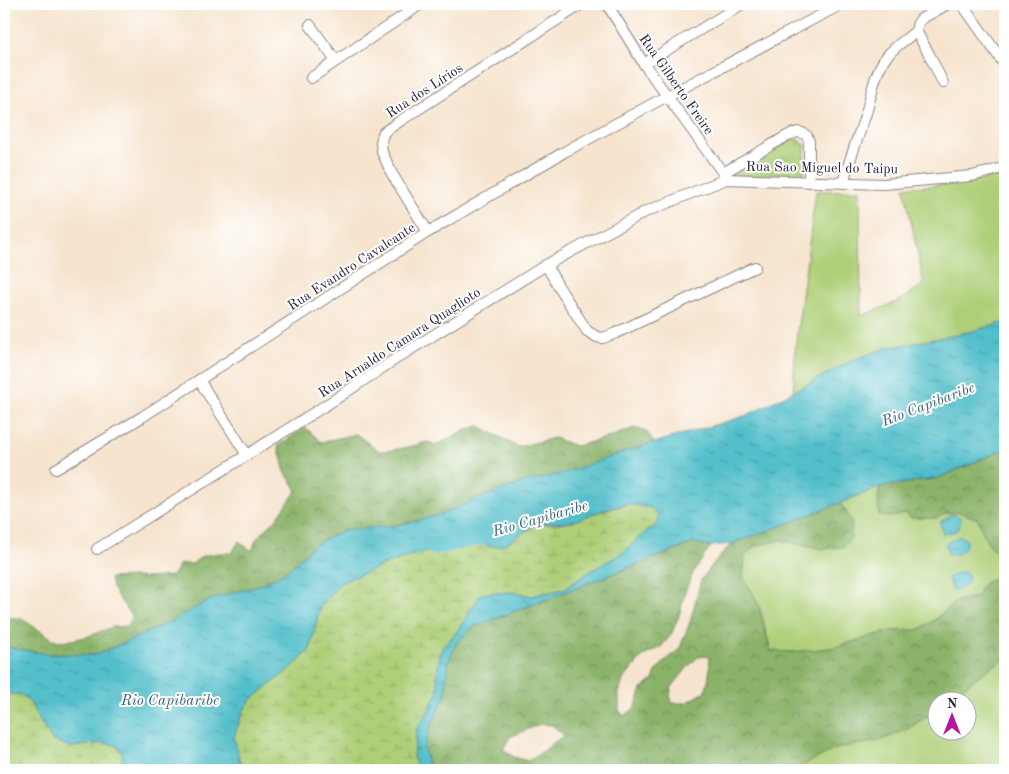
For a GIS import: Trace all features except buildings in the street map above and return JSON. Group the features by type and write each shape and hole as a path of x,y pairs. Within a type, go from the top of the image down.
{"street":[{"path":"311,78 421,4"},
{"name":"Rua dos Lírios","path":"428,232 392,174 382,152 380,143 384,132 582,4"},
{"name":"Rua Gilberto Freire","path":"607,4 644,64 725,176"},
{"path":"644,64 742,4"},
{"name":"Rua Evandro Cavalcante","path":"56,469 142,417 428,232 566,151 842,4"},
{"path":"843,183 867,110 874,82 881,66 887,56 898,45 916,31 921,19 948,4"},
{"path":"962,4 1005,65"},
{"path":"310,25 336,61"},
{"path":"916,31 930,54 943,83"},
{"name":"Rua Arnaldo Camara Quaglioto","path":"96,549 546,265 645,212 725,176 796,132 802,132 808,136 809,182"},
{"name":"Rua Sao Miguel do Taipu","path":"725,176 809,182 884,184 972,176 1005,166"},
{"path":"546,265 587,331 603,338 755,267"},
{"path":"199,380 247,455"}],"green space":[{"path":"795,139 805,145 804,175 802,178 731,175 731,173"},
{"path":"1005,174 1005,322 973,331 886,348 853,360 793,392 796,341 816,191 860,190 861,316 897,302 924,284 904,187 930,186 999,177"},
{"path":"479,426 518,447 554,438 576,446 634,428 647,432 654,443 564,473 522,483 440,515 394,526 344,530 315,544 288,570 263,584 212,599 160,627 96,655 47,654 4,647 4,618 20,618 53,639 62,642 86,637 112,627 126,626 130,622 131,616 112,588 110,578 172,576 180,564 192,564 202,556 232,553 239,541 252,551 256,539 277,518 297,490 285,472 278,446 305,427 321,442 356,434 379,451 388,451 427,442 436,445 461,432"},
{"path":"1005,449 1005,494 1003,496 1005,508 1005,558 990,545 978,519 960,512 946,513 937,518 911,518 905,513 889,517 879,515 878,500 880,487 938,478"},
{"path":"880,487 878,500 896,517 905,513 911,518 937,518 946,513 960,512 978,519 990,545 1005,558 1005,571 982,585 977,597 956,601 936,619 918,630 890,631 831,648 793,652 771,651 760,609 743,577 745,555 756,546 780,540 800,544 848,514 840,503"},
{"path":"840,503 852,522 851,539 843,547 823,549 780,540 756,546 745,555 743,577 760,609 770,651 793,652 831,648 890,631 918,630 936,619 956,601 977,597 982,585 1005,571 1005,658 957,692 926,692 926,716 906,730 878,741 839,748 790,770 772,768 769,770 429,770 424,749 430,727 445,696 448,664 456,643 474,627 694,543 711,546 694,571 671,635 660,648 643,656 623,680 619,693 619,710 624,716 635,708 642,689 653,680 657,670 669,657 679,650 690,622 701,580 731,544","holes":["708,656 710,669 705,692 686,703 672,703 670,695 672,687 687,668 698,657","540,724 552,725 564,735 528,761 514,757 503,749 510,737"]},
{"path":"628,504 651,508 658,515 657,524 638,538 624,552 564,589 532,596 510,592 471,609 458,630 441,650 437,672 438,692 430,708 413,756 418,770 242,770 234,737 243,711 251,700 310,650 320,607 340,583 389,563 429,550 447,549 468,534 479,533 483,541 509,542 536,524 554,524"},
{"path":"1005,658 1005,770 790,770 833,750 878,741 894,735 926,717 926,742 976,742 976,692 957,692"},
{"path":"21,694 31,703 36,715 71,747 103,743 116,745 123,754 118,770 4,770 4,696"}],"water":[{"path":"1005,322 1005,449 938,478 880,487 731,544 711,546 693,543 474,627 456,643 448,664 445,696 430,727 424,749 429,770 418,770 413,756 417,728 438,692 437,672 441,650 458,630 481,594 510,592 532,596 564,589 624,552 638,538 657,524 658,515 651,508 628,504 603,510 572,522 536,524 500,546 487,546 479,533 468,534 460,544 447,549 429,550 389,563 340,583 320,607 310,650 251,700 243,711 234,737 242,770 118,770 123,754 116,745 103,743 71,747 52,740 36,715 31,703 21,694 4,696 4,647 47,654 96,655 160,627 212,599 263,584 288,570 315,544 344,530 394,526 440,515 522,483 564,473 630,450 745,416 853,360 887,348 973,331"},
{"path":"953,514 961,518 959,528 953,532 943,534 940,522"},
{"path":"959,536 967,540 965,548 960,553 949,555 945,544"},
{"path":"961,571 969,575 967,582 962,588 951,590 948,578"}],"waterway":[{"name":"Rio Capibaribe","path":"435,544 508,527"}]}
